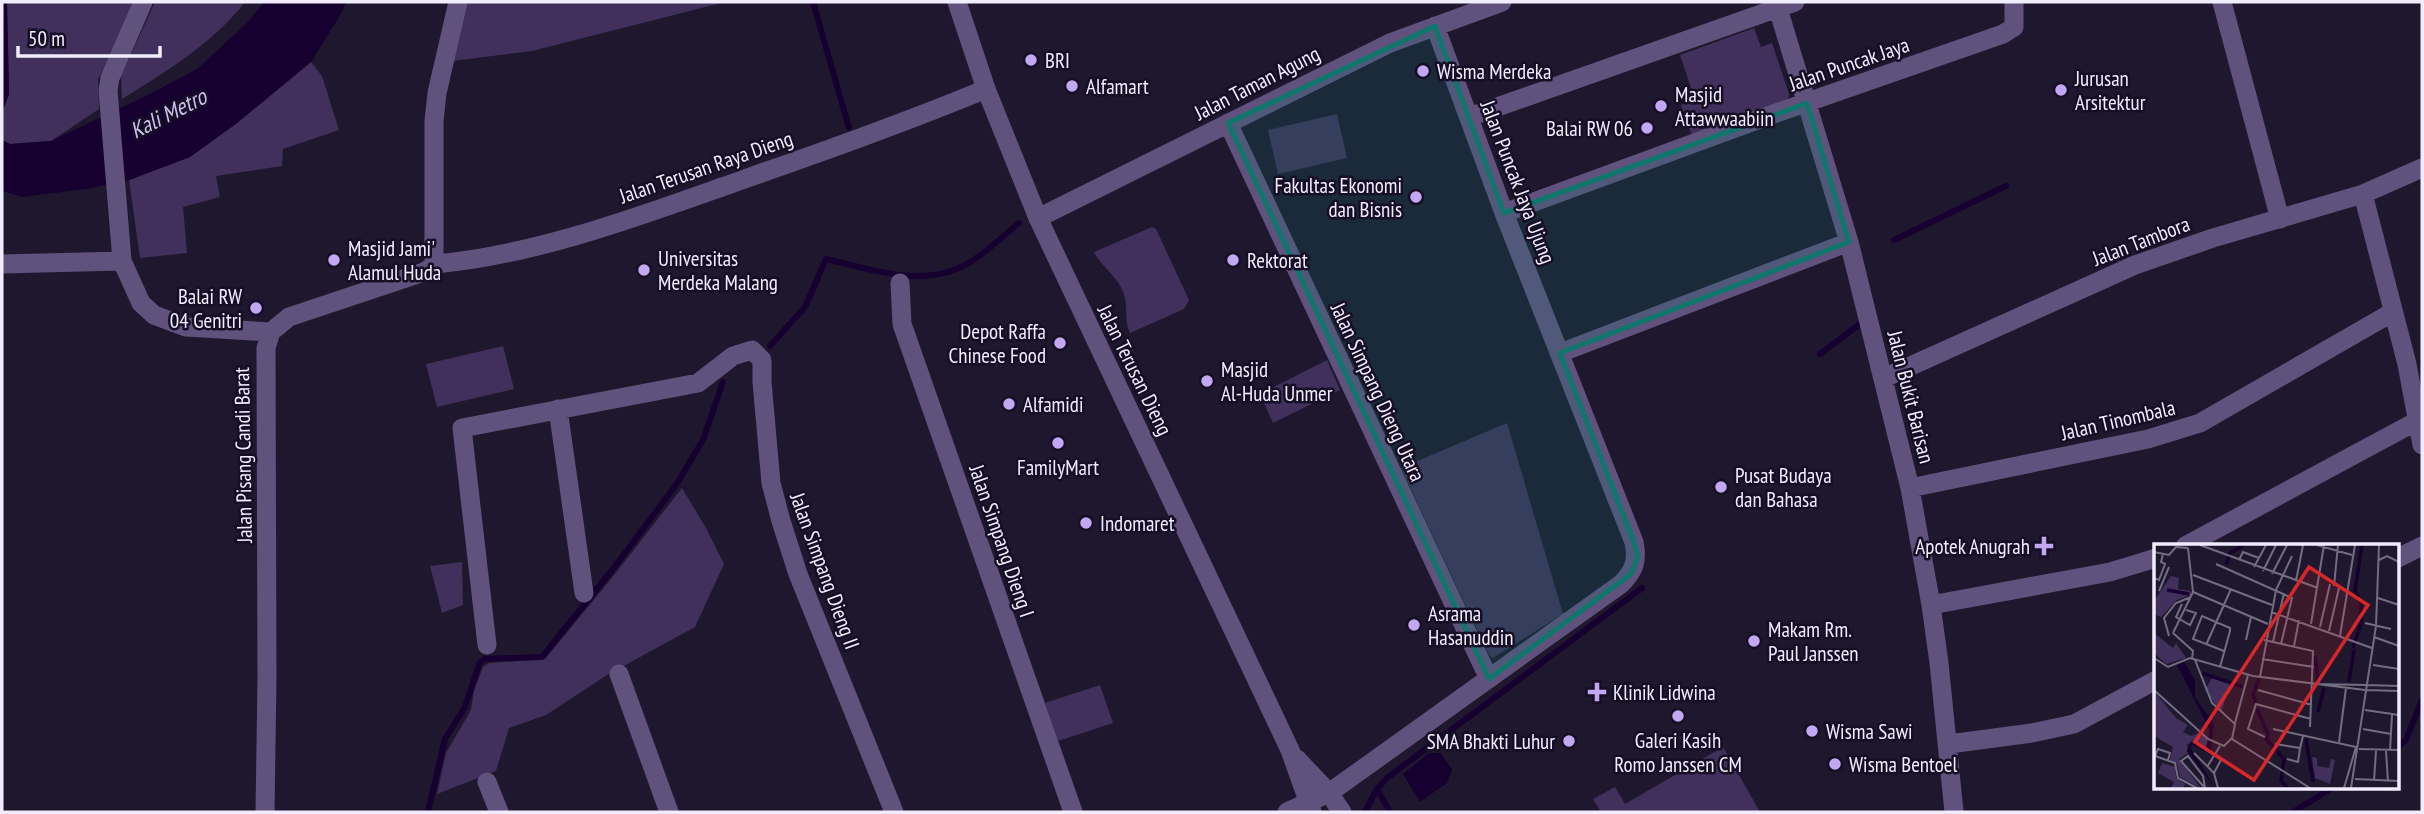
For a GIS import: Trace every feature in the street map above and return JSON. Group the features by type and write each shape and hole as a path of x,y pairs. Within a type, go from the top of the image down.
{"street":[{"path":"143,2 110,78 108,108 122,261 141,303 154,315 168,322 186,327 271,332 298,313 433,268 437,93 458,2"},
{"name":"Jalan Terusan Dieng","path":"957,2 986,89 1038,218 1290,750 1310,808"},
{"name":"Jalan Taman Agung","path":"1038,218 1390,43 1502,2"},
{"name":"Jalan Puncak Jaya","path":"1504,212 2012,30 2015,22 2014,2"},
{"path":"2222,2 2280,219"},
{"path":"1469,117 1783,4"},
{"name":"Jalan Bukit Barisan","path":"1783,4 1807,103 1849,242 1910,488 1931,605 1949,744 1954,812"},
{"name":"Jalan Puncak Jaya Ujung","path":"1435,26 1504,212 1634,542 1637,557 1631,574 1621,584 1489,679"},
{"name":"Jalan Terusan Raya Dieng","path":"435,264 470,260 540,245 649,213 986,89"},
{"name":"Jalan Simpang Dieng Utara","path":"1228,123 1489,679"},
{"name":"Jalan Tambora","path":"1884,378 2135,265 2213,238 2363,194 2422,167"},
{"path":"2363,194 2393,312 2415,360 2417,421 2422,444"},
{"path":"1560,353 1849,242"},
{"path":"2,264 122,261"},
{"name":"Jalan Simpang Dieng I","path":"900,283 902,324 1073,812"},
{"name":"Jalan Tinombala","path":"1910,488 2148,439 2200,423 2393,312"},
{"name":"Jalan Pisang Candi Barat","path":"265,812 267,678 264,356 271,332"},
{"name":"Jalan Simpang Dieng II","path":"486,645 462,428 698,383 733,356 752,350 759,354 762,360 771,484 781,521 799,574 894,812"},
{"path":"558,409 584,593"},
{"path":"2189,544 2417,421"},
{"path":"2400,557 2422,546"},
{"path":"1931,605 2110,572 2154,559"},
{"path":"619,674 670,812"},
{"path":"1287,812 1310,808 1489,679"},
{"path":"1949,744 2032,733 2074,724 2154,681"},
{"name":"Jalan Terusan Dieng","path":"1290,750 1329,793 1342,812"},
{"path":"487,782 499,812"}],"highlighted area":[{"path":"1435,26 1504,213 1807,103 1849,242 1560,353 1634,542 1638,557 1631,574 1489,679 1228,123"}],"shaded area":[{"path":"7,2 134,2 118,42 98,79 99,109 51,141 10,144 2,140 2,113 9,94"},
{"path":"155,2 245,2 203,44 122,99 121,76"},
{"path":"464,2 725,2 532,51 452,61"},
{"path":"1754,28 1761,47 1772,43 1789,94 1788,99 1692,136 1681,105 1695,100 1680,55"},
{"path":"311,62 322,76 339,130 283,149 282,166 216,176 220,197 183,207 187,253 140,258 129,180 190,157 237,123"},
{"path":"1337,114 1347,158 1278,174 1268,130"},
{"path":"1152,227 1156,229 1189,300 1184,309 1130,333 1121,288 1094,252"},
{"path":"503,346 514,389 437,407 426,364"},
{"path":"1327,360 1340,390 1273,423 1260,394"},
{"path":"1507,423 1563,614 1493,658 1489,655 1401,468"},
{"path":"682,488 724,564 695,627 607,675 546,715 509,728 496,771 437,794 446,753 471,710 474,690 483,667 489,663 545,659"},
{"path":"462,562 463,605 442,613 430,566"},
{"path":"1100,685 1113,723 1058,741 1045,703"},
{"path":"1723,747 1760,812 1601,812 1593,799 1615,787 1625,804"}],"water":[{"path":"2,2 7,2 9,94 2,113"},
{"name":"Kali Metro","path":"264,2 346,2 311,62 237,123 190,157 129,180 86,189 22,197 2,191 2,140 10,144 51,141 150,94 197,69 246,24"},
{"path":"1429,753 1441,753 1452,770 1447,783 1420,802 1403,774"}],"waterway":[{"path":"813,2 849,128"},
{"path":"1894,240 2006,186"},
{"path":"770,346 805,307 826,259 892,274 926,276 943,273 975,259 1019,223"},
{"path":"1820,354 1860,324"},
{"path":"428,812 445,739 465,707 480,662 485,659 542,657 676,485 703,440 723,382"},
{"path":"1365,812 1377,789 1388,777 1642,588"},
{"path":"2400,744 2406,740 2422,700"},
{"path":"1377,789 1390,812"},
{"path":"2293,812 2329,790"}],"place":[{"name":"BRI","path":"1031,60"},
{"name":"Wisma Merdeka","path":"1423,71"},
{"name":"Alfamart","path":"1072,86"},
{"name":"Jurusan Arsitektur","path":"2061,90"},
{"name":"Masjid Attawwaabiin","path":"1661,106"},
{"name":"Balai RW 06","path":"1647,128"},
{"name":"Fakultas Ekonomi dan Bisnis","path":"1416,197"},
{"name":"Masjid Jami' Alamul Huda","path":"334,260"},
{"name":"Rektorat","path":"1233,260"},
{"name":"Universitas Merdeka Malang","path":"644,270"},
{"name":"Balai RW 04 Genitri","path":"256,308"},
{"name":"Depot Raffa Chinese Food","path":"1060,343"},
{"name":"Masjid Al-Huda Unmer","path":"1207,381"},
{"name":"Alfamidi","path":"1009,404"},
{"name":"FamilyMart","path":"1058,443"},
{"name":"Pusat Budaya dan Bahasa","path":"1721,487"},
{"name":"Indomaret","path":"1086,523"},
{"name":"Apotek Anugrah","path":"2044,546"},
{"name":"Asrama Hasanuddin","path":"1414,625"},
{"name":"Makam Rm. Paul Janssen","path":"1754,641"},
{"name":"Klinik Lidwina","path":"1597,692"},
{"name":"Galeri Kasih Romo Janssen CM","path":"1678,716"},
{"name":"Wisma Sawi","path":"1812,731"},
{"name":"SMA Bhakti Luhur","path":"1569,741"},
{"name":"Wisma Bentoel","path":"1835,764"}]}
